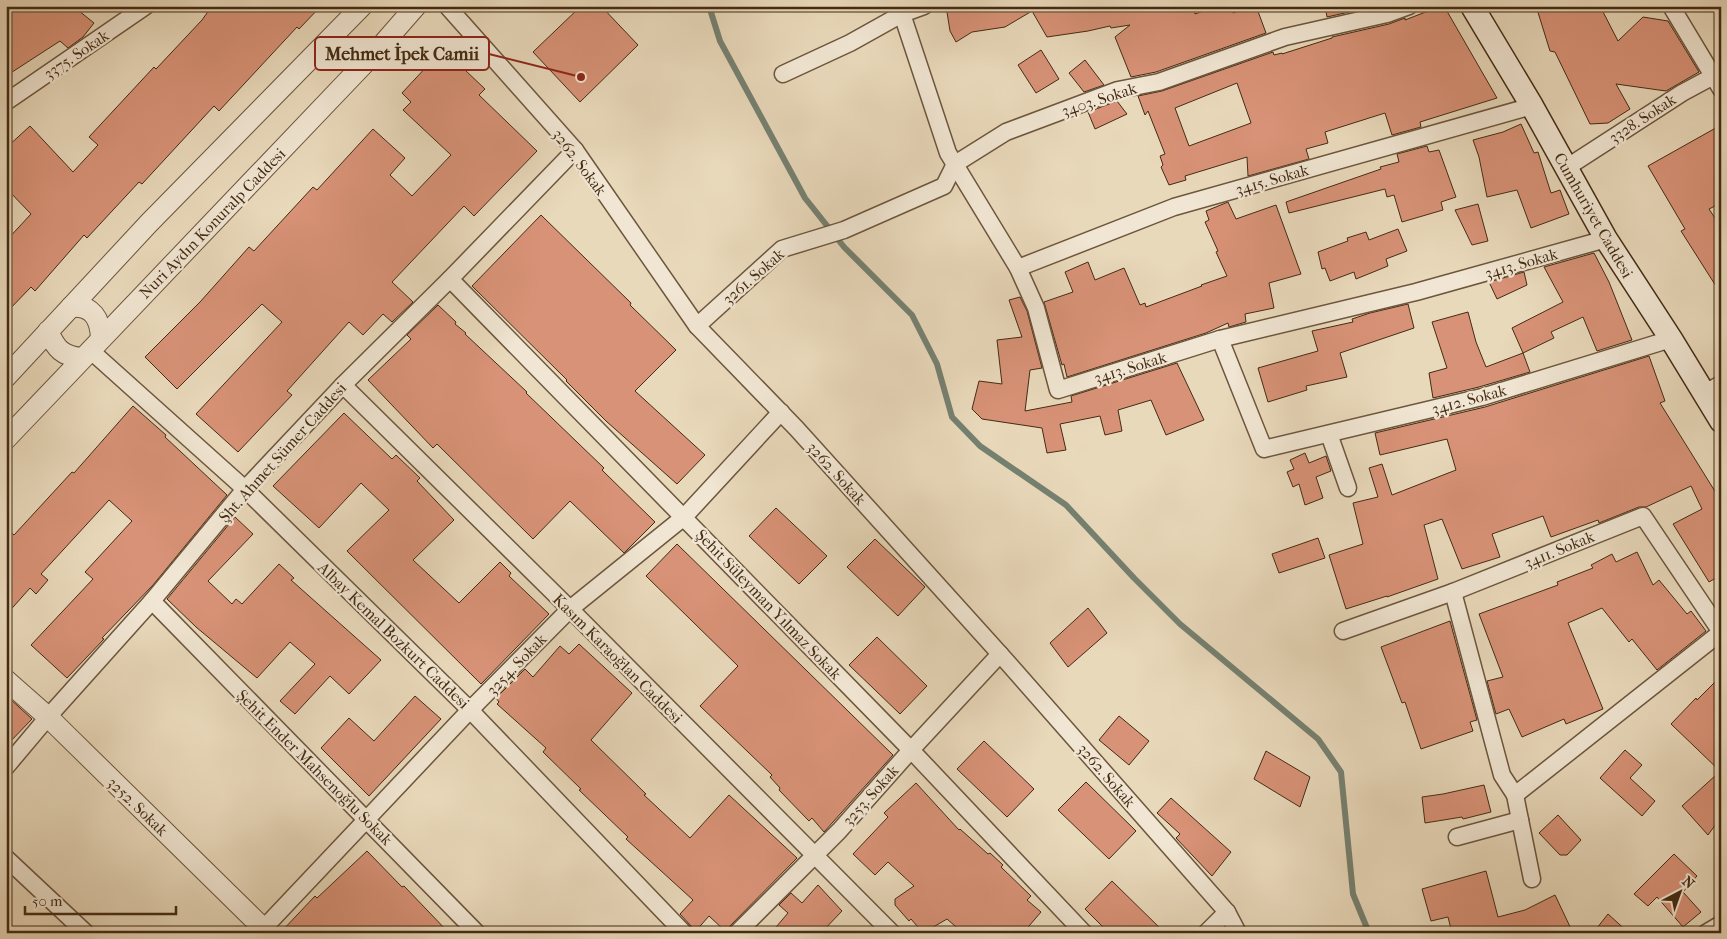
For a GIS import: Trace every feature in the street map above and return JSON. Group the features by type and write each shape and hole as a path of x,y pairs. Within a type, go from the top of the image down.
{"main road":[{"name":"Cumhuriyet Caddesi","path":"1472,6 1532,106 1606,239 1671,339 1713,389 1721,421"}],"street":[{"name":"3375. Sokak","path":"6,102 146,6"},
{"path":"6,377 149,223 362,6"},
{"name":"Nuri Aydın Konuralp Caddesi","path":"6,439 376,52 416,6"},
{"name":"3262. Sokak","path":"447,6 575,150 696,326 781,412 1000,654 1227,912 1238,933"},
{"path":"783,74 850,43 902,10 924,6"},
{"name":"3403. Sokak","path":"955,164 1006,132 1118,90 1159,82 1285,37 1387,14 1409,6"},
{"path":"1671,6 1718,79"},
{"name":"3413. Sokak","path":"902,10 948,154 1018,268 1036,308 1058,390 1220,339 1416,292 1606,239"},
{"name":"3328. Sokak","path":"1566,168 1682,93 1718,79"},
{"name":"3415. Sokak","path":"1018,268 1174,207 1532,106"},
{"name":"Şht. Ahmet Sümer Caddesi","path":"6,767 152,601 245,489 343,385 450,279 575,150"},
{"name":"3261. Sokak","path":"696,326 782,249 844,230 944,186 955,164"},
{"name":"Şehit Süleyman Yılmaz Sokak","path":"450,279 910,750 1084,933"},
{"path":"48,331 55,345 69,357 91,349 100,327 96,317 87,308 79,306 71,308"},
{"name":"3412. Sokak","path":"1220,339 1264,449 1482,397 1671,339"},
{"name":"Albay Kemal Bozkurt Caddesi","path":"91,349 245,489 470,710 684,933"},
{"name":"Kasım Karaoğlan Caddesi","path":"343,385 570,609 892,933"},
{"name":"3254. Sokak","path":"266,931 470,710 570,609 684,517 781,412"},
{"path":"1330,434 1348,488"},
{"name":"3411. Sokak","path":"1343,631 1453,592 1643,516 1720,633"},
{"path":"1453,592 1502,774 1515,795 1532,879"},
{"name":"Şehit Ender Mahsenoğlu Sokak","path":"152,601 477,933"},
{"path":"1515,795 1720,633"},
{"name":"3253. Sokak","path":"737,933 815,855 1000,654"},
{"name":"3252. Sokak","path":"6,680 48,718 266,931"},
{"path":"1457,837 1520,820"},
{"path":"6,858 86,933"},
{"path":"1206,933 1227,912"},
{"path":"1706,933 1721,924"}],"building":[{"path":"6,6 73,6 94,23 83,37 68,48 60,41 6,76"},
{"path":"212,6 321,6 299,29 297,27 219,111 214,106 142,184 139,182 87,238 84,235 35,291 31,287 6,313 6,241 31,214 6,188 6,148 30,126 73,172 98,145 89,137 154,67 156,69 202,20"},
{"path":"581,6 601,6 638,45 580,102 533,52"},
{"path":"946,6 1193,6 1195,14 1217,6 1231,6 1233,13 1256,6 1266,33 1156,72 1131,77 1115,37 1130,25 1111,28 1110,26 1047,37 1032,11 1005,27 972,32 956,42 950,31"},
{"path":"1325,6 1376,6 1327,17"},
{"path":"1444,6 1497,98 1420,122 1421,127 1392,135 1385,113 1325,132 1328,143 1306,149 1309,159 1248,176 1247,157 1185,176 1186,180 1169,185 1161,167 1163,165 1160,156 1165,154 1148,111 1145,115 1138,96 1162,91 1273,52 1274,55 1282,54 1332,37 1389,24 1405,18 1405,20","holes":["1237,83 1251,123 1189,146 1175,108"]},
{"path":"1536,6 1600,6 1618,41 1643,17 1668,21 1699,72 1666,91 1616,84 1630,109 1608,123 1590,124 1555,52 1550,51"},
{"path":"443,49 485,89 479,95 537,151 474,216 464,206 392,282 413,302 392,322 383,314 363,335 349,322 287,391 292,395 238,452 196,414 282,322 262,304 177,389 145,357 200,302 249,247 254,251 313,187 317,190 373,129 405,158 390,175 412,196 451,155 403,110 411,102 402,93"},
{"path":"1041,50 1059,79 1036,93 1018,65"},
{"path":"1085,60 1104,85 1084,92 1069,73"},
{"path":"1117,101 1127,114 1095,129 1088,112"},
{"path":"1521,124 1534,153 1538,152 1551,193 1560,190 1569,214 1531,228 1517,190 1487,197 1479,157 1473,140 1503,132"},
{"path":"1721,125 1721,203 1709,209 1721,227 1721,294 1681,231 1685,229 1648,166"},
{"path":"1427,146 1429,152 1439,150 1456,197 1441,202 1443,210 1402,222 1394,195 1387,197 1385,189 1289,213 1286,202 1381,169 1380,167 1399,162 1397,154"},
{"path":"1228,202 1236,219 1276,205 1301,274 1269,283 1274,308 1245,314 1246,322 1229,327 1228,323 1206,333 1067,377 1044,302 1073,292 1065,272 1088,262 1095,280 1124,268 1140,305 1145,303 1146,307 1227,276 1205,222 1209,220 1206,211"},
{"path":"1478,204 1488,241 1472,245 1455,210"},
{"path":"541,215 676,350 635,391 705,455 677,484 606,421 472,286"},
{"path":"1398,229 1407,251 1386,259 1388,266 1356,279 1354,272 1330,281 1325,268 1322,269 1318,252 1348,241 1347,238 1366,232 1369,240"},
{"path":"1594,253 1609,282 1632,340 1597,351 1583,317 1551,332 1554,338 1523,353 1512,328 1563,302 1544,267"},
{"path":"1524,272 1527,285 1497,299 1489,282"},
{"path":"1020,297 1027,311 1042,368 1030,370 1025,411 1072,402 1071,396 1177,363 1204,420 1166,435 1151,400 1118,410 1122,431 1105,435 1100,416 1060,424 1066,450 1047,453 1042,428 982,419 972,409 979,381 1002,384 997,340 1022,337 1009,300"},
{"path":"1408,304 1414,328 1340,353 1347,377 1306,386 1307,390 1268,402 1258,368 1318,351 1312,331 1353,322 1352,319 1370,313"},
{"path":"438,305 456,322 455,324 465,334 604,468 602,470 655,522 624,553 570,501 533,539 437,444 433,448 368,380 411,339 407,335"},
{"path":"1468,312 1476,342 1486,367 1523,353 1530,372 1433,398 1429,373 1447,368 1432,322"},
{"path":"1649,356 1665,401 1660,403 1721,501 1721,575 1709,582 1673,524 1702,509 1691,486 1646,507 1639,507 1599,523 1598,520 1551,537 1543,516 1492,534 1500,557 1462,569 1442,519 1424,525 1438,579 1346,609 1329,555 1363,544 1353,503 1378,497 1369,468 1382,464 1392,495 1456,470 1447,439 1380,455 1375,433 1485,407"},
{"path":"133,406 166,435 165,437 227,495 153,585 67,678 31,645 93,579 85,572 132,521 109,500 41,574 48,580 36,594 30,588 6,615 6,528 14,535 72,472 74,473"},
{"path":"344,413 392,459 396,455 420,478 417,481 454,520 413,560 459,603 500,562 511,573 509,576 549,614 481,684 347,551 389,510 361,483 319,528 273,486"},
{"path":"1305,453 1309,463 1326,456 1331,471 1316,477 1323,498 1305,505 1299,484 1293,487 1287,472 1294,469 1290,460"},
{"path":"776,508 827,556 799,584 749,536"},
{"path":"235,517 253,534 208,581 232,604 236,599 242,604 279,564 294,578 291,580 381,660 349,694 330,676 295,714 280,701 315,664 290,642 257,678 196,627 167,599"},
{"path":"1318,538 1325,558 1279,573 1272,554"},
{"path":"875,539 925,587 898,616 847,567"},
{"path":"677,544 893,755 824,832 812,818 809,821 779,790 780,788 770,777 772,775 700,706 738,666 646,576"},
{"path":"1637,552 1653,585 1659,580 1687,614 1691,611 1706,631 1657,670 1632,639 1629,642 1602,608 1568,623 1603,709 1566,724 1564,719 1522,737 1509,709 1496,714 1487,681 1503,677 1479,614 1558,585 1557,582 1593,568 1591,565 1612,554 1616,562"},
{"path":"1088,608 1107,633 1068,667 1050,643"},
{"path":"1450,621 1477,720 1470,722 1473,731 1421,749 1405,702 1402,703 1381,647"},
{"path":"877,637 927,686 900,714 849,665"},
{"path":"579,644 632,693 591,740 646,794 644,795 690,838 729,795 797,858 725,931 709,916 694,933 691,926 680,914 693,900 626,839 628,837 543,752 546,748 497,704 499,702 496,698 525,669 533,677 560,646 569,654"},
{"path":"1721,676 1721,772 1671,724"},
{"path":"415,696 441,719 369,796 321,748 349,718 374,741"},
{"path":"8,697 32,719 6,746 6,699"},
{"path":"1119,716 1149,741 1129,765 1099,740"},
{"path":"984,741 1034,789 1007,817 957,769"},
{"path":"1625,750 1642,765 1630,778 1655,801 1642,816 1600,778"},
{"path":"1266,751 1310,777 1300,807 1254,779"},
{"path":"1716,775 1721,796 1721,817 1708,835 1682,806"},
{"path":"1086,782 1136,831 1109,859 1058,810"},
{"path":"916,783 959,830 988,854 990,853 1003,865 1001,867 1031,896 1027,900 1041,912 1023,933 963,933 947,919 923,933 895,905 895,899 914,886 888,862 875,875 853,854 888,817 884,813"},
{"path":"1484,785 1491,812 1463,819 1462,817 1425,823 1422,797"},
{"path":"1171,798 1231,852 1212,876 1176,838 1180,834 1157,813"},
{"path":"1558,815 1581,840 1567,855 1560,855 1539,833"},
{"path":"367,851 449,933 280,933 315,896 317,898"},
{"path":"1674,854 1697,876 1683,892 1701,912 1683,927 1657,897 1648,906 1634,894"},
{"path":"1486,871 1498,917 1525,910 1555,895 1573,933 1452,933 1448,917 1431,921 1422,889"},
{"path":"1112,881 1165,933 1109,933 1085,909"},
{"path":"818,885 842,911 821,933 771,933 788,913 779,905 791,893 802,903"},
{"path":"1608,914 1629,933 1593,933"}],"waterway":[{"path":"709,6 720,41 805,198 844,247 912,315 937,364 952,417 980,446 1066,505 1180,624 1318,739 1341,772 1353,894 1369,933"}],"place":[{"name":"Mehmet İpek Camii","path":"581,77"}]}
